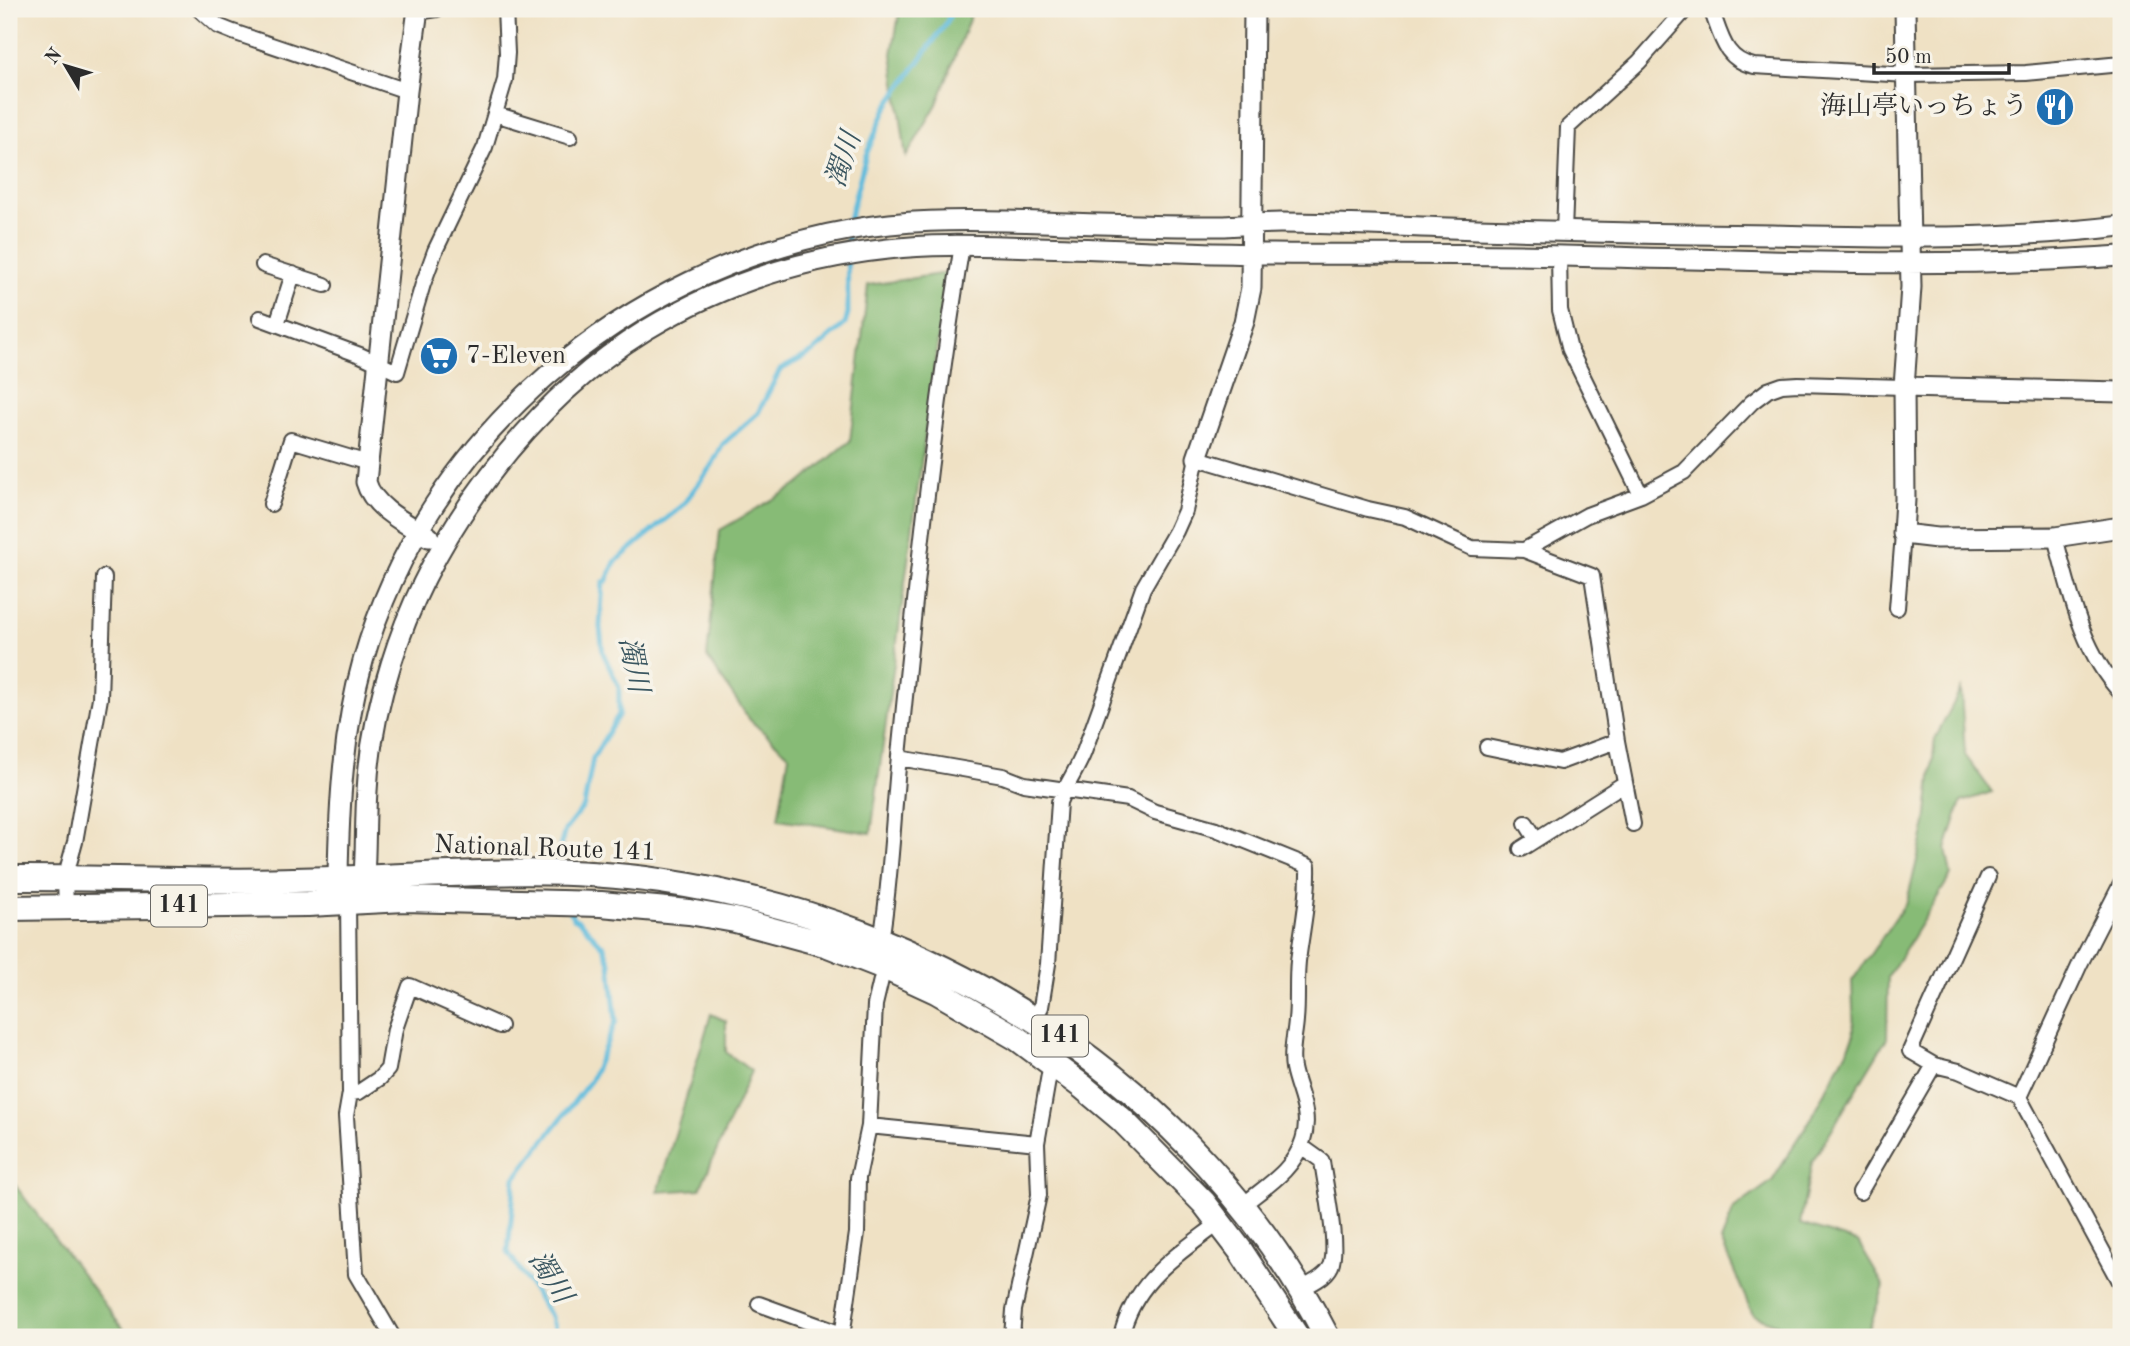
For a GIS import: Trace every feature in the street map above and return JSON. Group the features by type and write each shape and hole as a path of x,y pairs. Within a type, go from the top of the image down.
{"highway":[{"name":"National Route 141","path":"9,878 294,880 364,876 602,875 659,880 808,913 936,964 1035,1018 1111,1074 1155,1112 1243,1205 1300,1289 1327,1337"},
{"name":"National Route 141","path":"9,908 308,904 405,899 601,904 689,912 735,920 828,945 884,967 972,1011 1052,1063 1121,1119 1204,1203 1247,1261 1297,1337"}],"street":[{"path":"199,9 218,26 233,32 407,91"},
{"path":"260,317 397,372 435,251 485,147 495,114 505,80 508,53 505,9"},
{"path":"1035,1018 1041,1007 1048,964 1059,802 1064,789 1075,775 1143,589 1177,531 1185,511 1197,458 1244,322 1251,288 1254,9"},
{"path":"1564,232 1568,127 1639,62 1686,9"},
{"path":"1712,9 1727,48 1737,61 1745,64 1908,75 2026,73 2121,64"},
{"path":"1897,608 1905,499 1904,387 1910,265 1905,9"},
{"path":"424,10 407,91 366,482 369,493 381,505 443,545"},
{"path":"495,114 570,137"},
{"path":"393,1337 356,1275 346,1116 349,1093 348,901 338,878 340,820 347,738 363,661 382,605 405,554 463,464 495,425 537,382 629,314 689,281 739,259 821,236 887,225 964,221 1225,226 1251,224 1564,232 1909,236 2060,233 2121,226"},
{"path":"881,941 887,908 899,758 926,507 962,245"},
{"path":"348,901 364,876 367,788 373,737 390,667 405,622 443,545 487,479 516,442 559,399 644,332 704,299 749,281 820,259 886,249 962,245 1251,254 1559,255 1910,265 2121,256"},
{"path":"1559,255 1560,310 1570,350 1641,495"},
{"path":"263,265 325,285"},
{"path":"277,324 293,274"},
{"path":"1524,550 1587,515 1641,495 1684,472 1752,402 1768,390 1782,385 2121,392"},
{"path":"271,504 290,440 368,463"},
{"path":"1197,458 1368,509 1405,517 1472,548 1524,550 1592,576 1617,741 1633,824"},
{"path":"1903,534 1937,538 2055,537 2121,527"},
{"path":"2055,537 2074,609 2088,644 2100,666 2121,693"},
{"path":"66,908 65,878 75,842 100,698 104,577"},
{"path":"1487,747 1560,762 1617,741"},
{"path":"899,758 1003,776 1024,785 1128,799 1156,812 1216,829 1308,866 1292,1045 1293,1067 1305,1105 1306,1122 1301,1146 1287,1169 1243,1205"},
{"path":"1521,849 1625,783"},
{"path":"1526,823 1536,839"},
{"path":"1988,877 1910,1051 1934,1065 1959,1071 2019,1097 2121,1285"},
{"path":"2019,1097 2080,964 2121,884"},
{"path":"759,1304 842,1336 857,1233 858,1178 869,1126 875,1005 884,967"},
{"path":"349,1093 359,1092 388,1069 395,1029 410,986 500,1026"},
{"path":"1012,1337 1014,1310 1039,1195 1037,1143 1052,1063"},
{"path":"1860,1192 1934,1065"},
{"path":"869,1126 1037,1143"},
{"path":"1300,1289 1320,1278 1331,1268 1334,1248 1322,1161 1301,1146"},
{"path":"1121,1337 1132,1305 1155,1274 1219,1223"}],"green space":[{"path":"900,9 973,9 937,104 906,157 892,54"},
{"path":"947,273 871,833 778,819 789,755 750,720 707,657 720,530 799,484 850,441 868,285"},
{"path":"1961,689 1965,755 1992,792 1961,802 1946,849 1951,875 1888,977 1887,1038 1812,1162 1800,1224 1858,1242 1884,1286 1866,1337 1798,1337 1798,1332 1753,1315 1721,1241 1734,1209 1772,1181 1812,1117 1854,1037 1852,981 1907,901 1926,824 1935,739"},
{"path":"711,1014 726,1021 726,1052 751,1071 700,1189 658,1192"},
{"path":"9,1177 129,1337 9,1337"}],"waterway":[{"name":"濁川","path":"558,866 557,857 565,830 584,806 593,758 619,714 619,687 603,653 600,627 603,582 606,582 615,562 682,506 712,465 723,444 758,413 780,370 813,352 845,324 848,313 847,227 866,155 886,108 947,22 952,9"},
{"name":"濁川","path":"557,1337 551,1317 508,1252 515,1178 591,1080 616,1021 610,963 604,947 573,918 570,909"}],"place":[{"name":"海山亭いっちょう","path":"2055,107"},
{"name":"7-Eleven","path":"439,356"}]}
